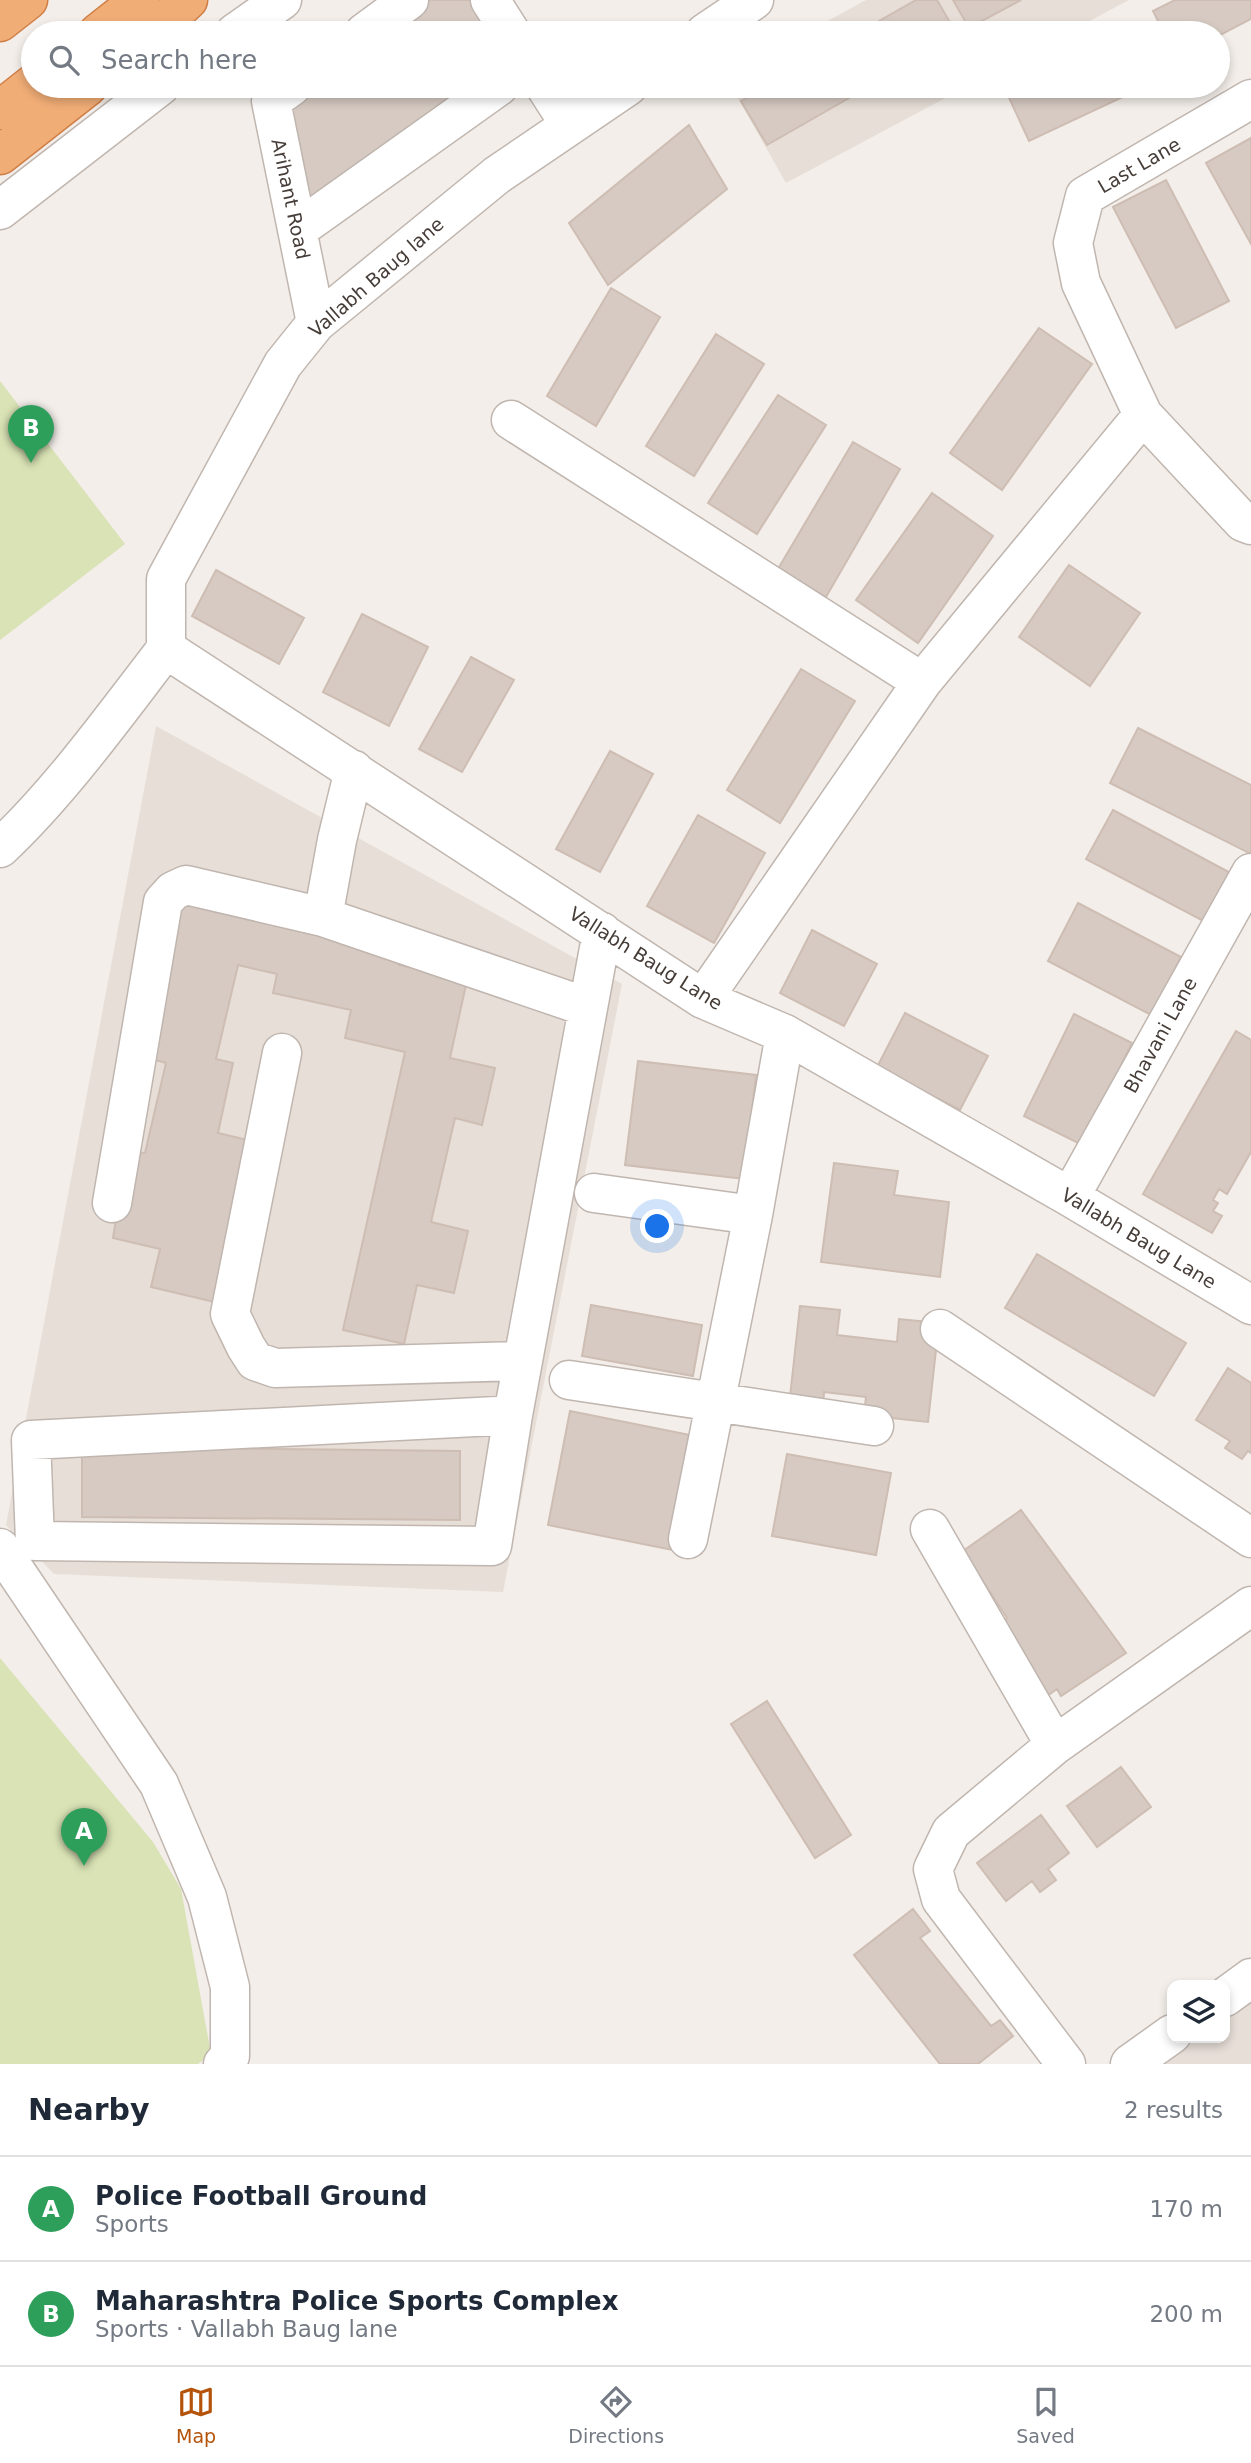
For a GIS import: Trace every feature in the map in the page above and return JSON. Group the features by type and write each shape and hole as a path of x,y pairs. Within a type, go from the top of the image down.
{"highway":[{"path":"0,22 28,0"},
{"path":"114,21 141,0"},
{"path":"165,21 188,0"},
{"path":"0,110 21,93"},
{"path":"0,155 73,98"}],"street":[{"path":"252,21 282,0"},
{"path":"380,21 409,0"},
{"path":"490,0 503,21"},
{"path":"723,21 754,0"},
{"path":"0,210 145,98"},
{"name":"Arihant Road","path":"275,98 271,101 316,323"},
{"path":"297,230 482,98"},
{"path":"553,98 570,125"},
{"name":"Vallabh Baug lane","path":"166,649 166,579 284,364 316,323 497,174 610,98"},
{"name":"Last Lane","path":"1251,99 1086,196 1073,243 1081,283 1143,415 1243,522 1251,525"},
{"path":"703,999 922,682 1143,415"},
{"path":"511,420 922,682"},
{"path":"0,848 23,827 166,649"},
{"name":"Vallabh Baug Lane","path":"166,649 703,999 785,1034 1070,1197 1251,1305"},
{"path":"323,916 337,840 354,771"},
{"name":"Bhavani Lane","path":"1070,1197 1251,873"},
{"path":"112,1203 163,902 173,891 186,886 323,916 587,1007"},
{"path":"513,1415 31,1440 35,1541 492,1546 513,1415 602,932"},
{"path":"688,1539 754,1215 785,1034"},
{"path":"282,1053 230,1314 256,1361 275,1368 523,1361"},
{"path":"594,1193 754,1215"},
{"path":"940,1329 1251,1538"},
{"path":"569,1380 874,1426"},
{"path":"930,1529 1055,1745"},
{"path":"0,1548 159,1784 207,1897 230,1987 230,2056 223,2064"},
{"path":"1066,2064 941,1899 933,1869 951,1832 1055,1745 1251,1605"},
{"path":"1230,1993 1251,1978"},
{"path":"1130,2064 1167,2038"}],"shaded area":[{"path":"866,0 1129,0 1090,21 828,21"},
{"path":"738,98 945,98 786,183"},
{"path":"156,726 622,984 503,1592 54,1574 6,1525"},
{"path":"1251,2001 1251,2064 1160,2064 1191,2043 1230,2043 1230,2016"}],"green space":[{"path":"0,381 125,544 0,640"},
{"path":"0,1658 153,1842 181,1889 211,2054 198,2064 0,2064"}],"building":[{"path":"430,0 477,0 493,21 400,21"},
{"path":"916,0 937,0 949,21 879,21"},
{"path":"953,0 1021,0 982,21 965,21"},
{"path":"1175,0 1251,0 1251,19 1230,30 1230,21 1158,21 1153,11"},
{"path":"290,98 460,98 303,205 280,105"},
{"path":"746,98 849,98 767,145 741,101"},
{"path":"1009,98 1120,98 1029,141"},
{"path":"689,125 727,189 608,285 569,223"},
{"path":"1251,138 1251,244 1206,163"},
{"path":"1166,180 1229,301 1176,328 1113,207"},
{"path":"611,288 660,317 596,426 547,396"},
{"path":"1039,328 1092,364 1002,490 950,453"},
{"path":"716,334 764,364 694,476 646,446"},
{"path":"778,395 826,425 757,534 708,503"},
{"path":"853,442 900,469 826,597 778,569"},
{"path":"932,493 993,536 918,643 856,600"},
{"path":"1069,565 1140,613 1090,686 1019,637"},
{"path":"216,570 304,618 279,664 192,616"},
{"path":"362,614 428,647 389,726 323,692"},
{"path":"471,657 514,680 462,772 419,749"},
{"path":"801,669 855,701 780,823 727,790"},
{"path":"1138,728 1251,785 1251,854 1110,783"},
{"path":"610,751 653,774 600,872 556,849"},
{"path":"1113,810 1236,876 1209,924 1086,859"},
{"path":"698,815 765,853 714,943 647,906"},
{"path":"182,899 398,947 399,965 467,980 450,1058 495,1068 482,1125 455,1118 431,1222 468,1231 454,1293 417,1285 404,1344 343,1330 405,1052 345,1038 351,1010 273,993 277,974 238,965 216,1059 233,1063 218,1133 256,1142 219,1303 151,1287 160,1249 113,1238 127,1152 145,1153 166,1063 145,1057"},
{"path":"1078,903 1181,957 1151,1015 1048,961"},
{"path":"812,930 877,964 844,1026 780,993"},
{"path":"905,1013 988,1056 960,1110 877,1067"},
{"path":"1074,1014 1132,1043 1082,1145 1024,1116"},
{"path":"1236,1031 1251,1040 1251,1152 1227,1194 1219,1189 1213,1200 1218,1203 1213,1211 1222,1216 1212,1233 1143,1194"},
{"path":"638,1061 756,1075 744,1179 625,1165"},
{"path":"834,1163 898,1171 894,1195 949,1202 940,1277 821,1262"},
{"path":"1037,1254 1186,1343 1154,1396 1005,1308"},
{"path":"591,1305 702,1325 693,1376 582,1356"},
{"path":"800,1306 840,1310 837,1335 897,1342 899,1319 939,1323 928,1422 864,1415 866,1397 824,1392 823,1410 789,1406"},
{"path":"1228,1368 1251,1383 1251,1453 1248,1451 1242,1459 1225,1448 1230,1441 1196,1420"},
{"path":"570,1411 695,1436 673,1550 548,1525"},
{"path":"82,1447 460,1451 460,1520 82,1517"},
{"path":"787,1454 891,1473 876,1555 772,1536"},
{"path":"1021,1510 1126,1653 1061,1696 1057,1689 1036,1704 994,1631 1007,1618 963,1551"},
{"path":"767,1701 851,1835 815,1858 731,1724"},
{"path":"1121,1767 1151,1807 1097,1847 1067,1806"},
{"path":"1041,1815 1069,1853 1048,1869 1056,1880 1040,1892 1032,1881 1006,1901 977,1863"},
{"path":"913,1909 930,1931 920,1938 991,2026 1000,2020 1013,2036 978,2064 940,2064 854,1955"}],"place":[{"name":"Maharashtra Police Sports Complex","path":"31,463"},
{"name":"Police Football Ground","path":"84,1866"}]}
